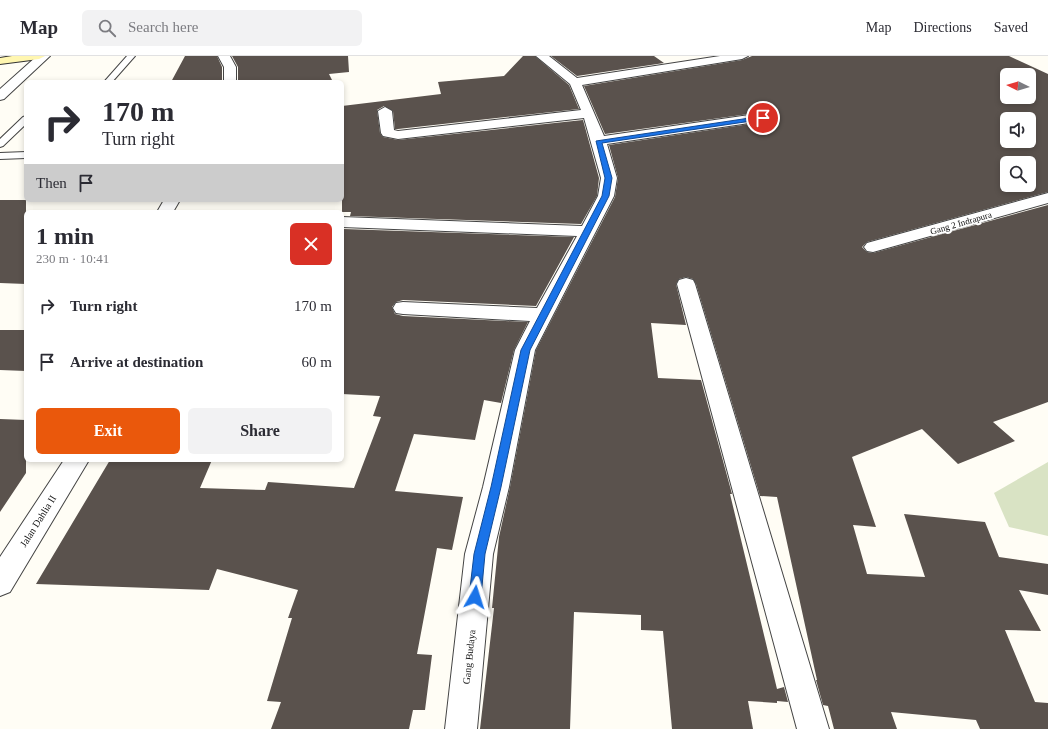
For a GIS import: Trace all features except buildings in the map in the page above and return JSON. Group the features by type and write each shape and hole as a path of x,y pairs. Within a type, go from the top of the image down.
{"street":[{"path":"0,61 39,56"},
{"path":"0,96 44,56"},
{"path":"224,56 230,67 230,80"},
{"name":"Gang Budaya","path":"461,729 479,554 496,487 525,350 586,231 606,196 608,178 599,141 589,113 575,82 542,56"},
{"path":"575,82 742,56"},
{"path":"385,111 388,133 398,135 589,113"},
{"path":"599,141 763,118"},
{"name":"Gang 2 Indrapura","path":"873,247 1048,198"},
{"path":"344,222 586,231"},
{"path":"686,284 812,729"},
{"path":"403,308 544,315"},
{"name":"Jalan Dahlia II","path":"0,582 76,462"}],"lane":[{"path":"110,80 131,56"},
{"path":"0,144 24,121"},
{"path":"0,156 24,155"}],"green space":[{"path":"1048,462 1048,536 1009,527 994,493"}],"route":[{"path":"475,597 479,554 496,487 525,350 586,231 606,196 608,178 599,141 763,118"}]}
